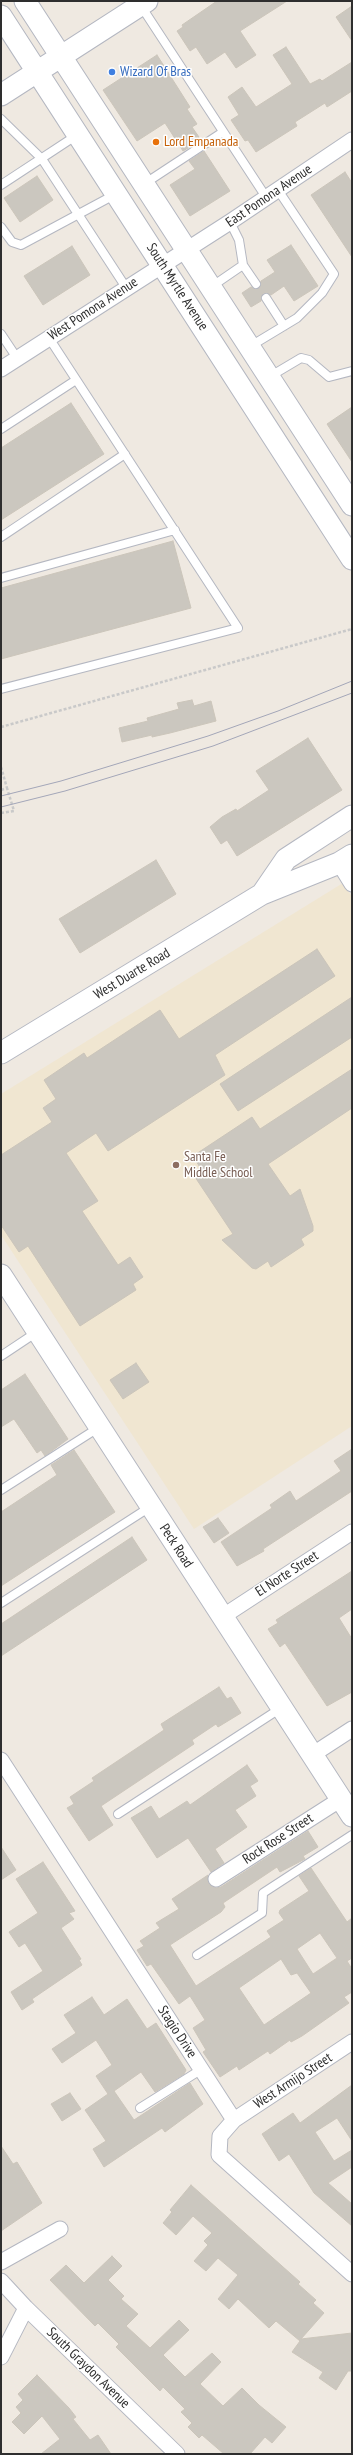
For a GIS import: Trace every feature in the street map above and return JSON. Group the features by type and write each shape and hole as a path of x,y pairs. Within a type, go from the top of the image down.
{"main road":[{"name":"South Myrtle Avenue","path":"25,1 62,55 209,288 352,505"},
{"path":"1,95 144,3"},
{"name":"South Myrtle Avenue","path":"1,16 79,134 352,559"},
{"name":"West Duarte Road","path":"262,894 286,859 352,816"},
{"name":"West Duarte Road","path":"1,1053 262,894 345,859"},
{"name":"Peck Road","path":"1,1275 352,1816"}],"street":[{"name":"East Pomona Avenue","path":"185,250 230,222 352,140"},
{"name":"West Pomona Avenue","path":"1,369 127,289 162,264 185,250"},
{"path":"345,859 352,884"},
{"name":"El Norte Street","path":"222,1617 352,1532"},
{"path":"312,1755 352,1729"},
{"name":"Stagio Drive","path":"1,1760 234,2120"},
{"name":"Rock Rose Street","path":"216,1879 340,1799"},
{"name":"West Armijo Street","path":"234,2120 352,2042"},
{"path":"234,2120 220,2136 219,2156 352,2274"},
{"path":"1,2262 60,2229"},
{"name":"South Graydon Avenue","path":"1,2281 26,2308 177,2454"},
{"path":"1,2357 26,2308"}],"lane":[{"path":"144,3 223,132 334,274 322,293 297,318 248,347"},
{"path":"1,119 42,159 127,289"},
{"path":"143,184 223,132"},
{"path":"1,185 79,134"},
{"path":"1,227 12,242 21,244 117,193"},
{"path":"230,222 239,240 243,265 256,284"},
{"path":"209,288 243,265"},
{"path":"266,298 284,326"},
{"path":"1,334 17,358"},
{"path":"1,689 238,628 49,338"},
{"path":"268,377 301,358 309,360 329,377 352,371"},
{"path":"1,429 76,380"},
{"path":"1,537 125,454"},
{"path":"1,578 175,530"},
{"path":"1,1356 38,1332"},
{"path":"1,1490 99,1427"},
{"path":"1,1603 151,1506"},
{"path":"118,1814 281,1708"},
{"path":"197,1955 262,1913 263,1893 352,1835"},
{"path":"140,2108 202,2069"}],"path":[{"path":"1,726 352,629"},
{"path":"1,767 2,777 14,811 1,813"},
{"path":"1,790 7,788"}],"shaded area":[{"name":"Santa Fe Middle School","path":"343,883 352,897 352,1426 194,1529 1,1235 1,1094"}],"building":[{"path":"217,1 287,1 240,31 256,55 236,68 225,52 207,64 196,47 190,51 177,31 183,27 182,25"},
{"path":"352,6 352,41 336,17"},
{"path":"286,47 310,84 320,79 322,81 352,62 352,91 327,107 325,103 295,122 297,126 256,152 248,140 245,141 231,120 239,115 228,97 242,87 256,107 292,84 273,55"},
{"path":"157,55 190,107 187,109 197,124 192,127 199,137 196,139 198,142 183,151 165,123 137,141 103,90"},
{"path":"204,151 230,191 190,216 170,185 195,169 189,161"},
{"path":"345,172 352,183 352,257 311,195"},
{"path":"37,176 53,200 20,222 4,198"},
{"path":"291,245 318,286 294,301 284,286 271,295 263,293 261,301 251,307 242,293 251,287 259,288 261,281 275,272 267,260"},
{"path":"72,246 90,275 43,305 24,276"},
{"path":"71,403 104,454 1,520 1,448"},
{"path":"352,407 352,462 327,424"},
{"path":"173,541 191,608 1,659 1,588"},
{"path":"192,700 194,706 211,701 216,721 170,733 152,737 152,735 122,742 119,728 148,721 147,718 179,709 177,703"},
{"path":"308,738 342,790 237,856 227,840 221,844 210,827 222,817 236,809 237,811 269,790 256,771"},
{"path":"156,860 176,894 80,953 59,919"},
{"path":"317,949 335,976 215,1055 225,1075 108,1151 96,1133 66,1153 98,1201 82,1211 118,1265 130,1257 143,1277 133,1284 136,1290 80,1326 28,1246 19,1252 1,1225 1,1155 52,1122 43,1108 56,1099 44,1080 84,1053 87,1058 160,1010 179,1039"},
{"path":"352,997 352,1037 238,1111 220,1084"},
{"path":"352,1069 352,1108 268,1164 290,1196 300,1189 313,1226 313,1231 301,1239 304,1245 271,1267 268,1261 256,1269 252,1268 222,1240 233,1234 193,1174 201,1169 193,1156 252,1117 260,1129"},
{"path":"136,1363 149,1382 123,1399 110,1380"},
{"path":"25,1374 68,1439 45,1456 41,1450 37,1453 14,1419 1,1427 1,1390"},
{"path":"352,1449 352,1491 263,1549 264,1551 237,1566 221,1542 272,1508 270,1505 290,1491 296,1501 341,1471 334,1461"},
{"path":"74,1450 115,1512 1,1586 1,1512 57,1475 51,1465"},
{"path":"218,1518 229,1533 214,1543 203,1527"},
{"path":"132,1537 147,1560 1,1656 1,1624"},
{"path":"352,1571 352,1609 339,1618 352,1639 352,1692 327,1706 285,1643 280,1647 268,1629 278,1623 276,1620"},
{"path":"219,1687 227,1699 231,1697 241,1713 218,1727 216,1724 192,1740 194,1744 101,1806 113,1825 89,1841 67,1808 74,1804 70,1797 94,1781 92,1778 164,1730 161,1724"},
{"path":"247,1765 258,1781 250,1786 256,1796 235,1810 247,1827 215,1849 224,1863 211,1872 188,1838 157,1858 131,1818 151,1806 159,1819 187,1801 190,1805"},
{"path":"308,1831 318,1847 303,1856 305,1859 280,1872 277,1867 223,1903 225,1907 221,1912 170,1945 196,1986 271,1937 267,1931 284,1920 279,1913 280,1910 309,1891 299,1876 311,1868 347,1922 352,1918 352,1958 347,1961 352,1969 352,1992 344,1997 349,2003 302,2036 291,2042 290,2040 270,2054 268,2051 239,2070 237,2066 220,2077 203,2052 206,2050 193,2028 205,2020 190,1996 179,2004 151,1964 147,1966 137,1950 144,1946 140,1941 160,1928 156,1923 179,1909 172,1899 208,1875 209,1884 216,1888 221,1887","holes":["320,1933 337,1958 313,1974 297,1949","281,1959 291,1975 297,1973 311,1993 264,2025 239,1988"]},
{"path":"1,1847 16,1870 1,1880"},
{"path":"43,1862 75,1911 69,1913 74,1919 61,1928 81,1959 79,1960 82,1965 32,1999 34,2002 22,2010 11,1992 43,1971 25,1943 19,1947 9,1932 38,1913 16,1879"},
{"path":"92,1997 104,2015 127,1999 147,2029 156,2023 186,2070 184,2074 155,2092 141,2072 114,2091 134,2120 190,2083 203,2104 165,2132 162,2128 104,2167 93,2149 106,2141 85,2110 108,2094 96,2076 112,2065 96,2040 62,2063 52,2049 76,2033 64,2015"},
{"path":"352,2085 352,2141 337,2118 315,2132 334,2161 352,2150 352,2167 328,2183 352,2204 352,2226 314,2193 289,2154 279,2161 262,2134 293,2113 300,2123"},
{"path":"70,2093 81,2109 62,2121 51,2104"},
{"path":"1,2146 13,2164 17,2162 42,2203 1,2231"},
{"path":"191,2185 300,2282 298,2284 316,2300 313,2303 324,2313 301,2339 352,2333 352,2371 348,2371 336,2390 319,2378 323,2372 292,2352 300,2341 276,2321 269,2328 238,2299 229,2309 218,2299 238,2275 218,2258 206,2271 194,2261 208,2245 204,2241 212,2233 193,2216 176,2235 163,2223 172,2212 170,2210"},
{"path":"112,2256 122,2266 108,2280 124,2296 121,2299 138,2314 126,2326 150,2348 179,2320 189,2330 163,2355 185,2377 212,2353 221,2362 200,2384 223,2406 242,2388 259,2405 286,2427 272,2443 265,2437 250,2454 224,2454 202,2435 199,2438 188,2427 192,2423 181,2412 185,2409 163,2387 160,2391 116,2347 119,2344 98,2323 95,2326 50,2280 66,2265 84,2283"},
{"path":"37,2375 69,2408 76,2417 73,2419 90,2440 98,2435 111,2454 41,2454 60,2439 42,2416 24,2434 12,2422 21,2413 16,2407 23,2400 18,2394"}],"tram line":[{"path":"1,796 61,781 208,736 278,711 352,681"},
{"path":"1,807 65,791 213,746 352,693"}],"place":[{"name":"Wizard Of Bras","path":"112,72"},
{"name":"Lord Empanada","path":"156,142"},
{"name":"Santa Fe Middle School","path":"176,1165"}]}
